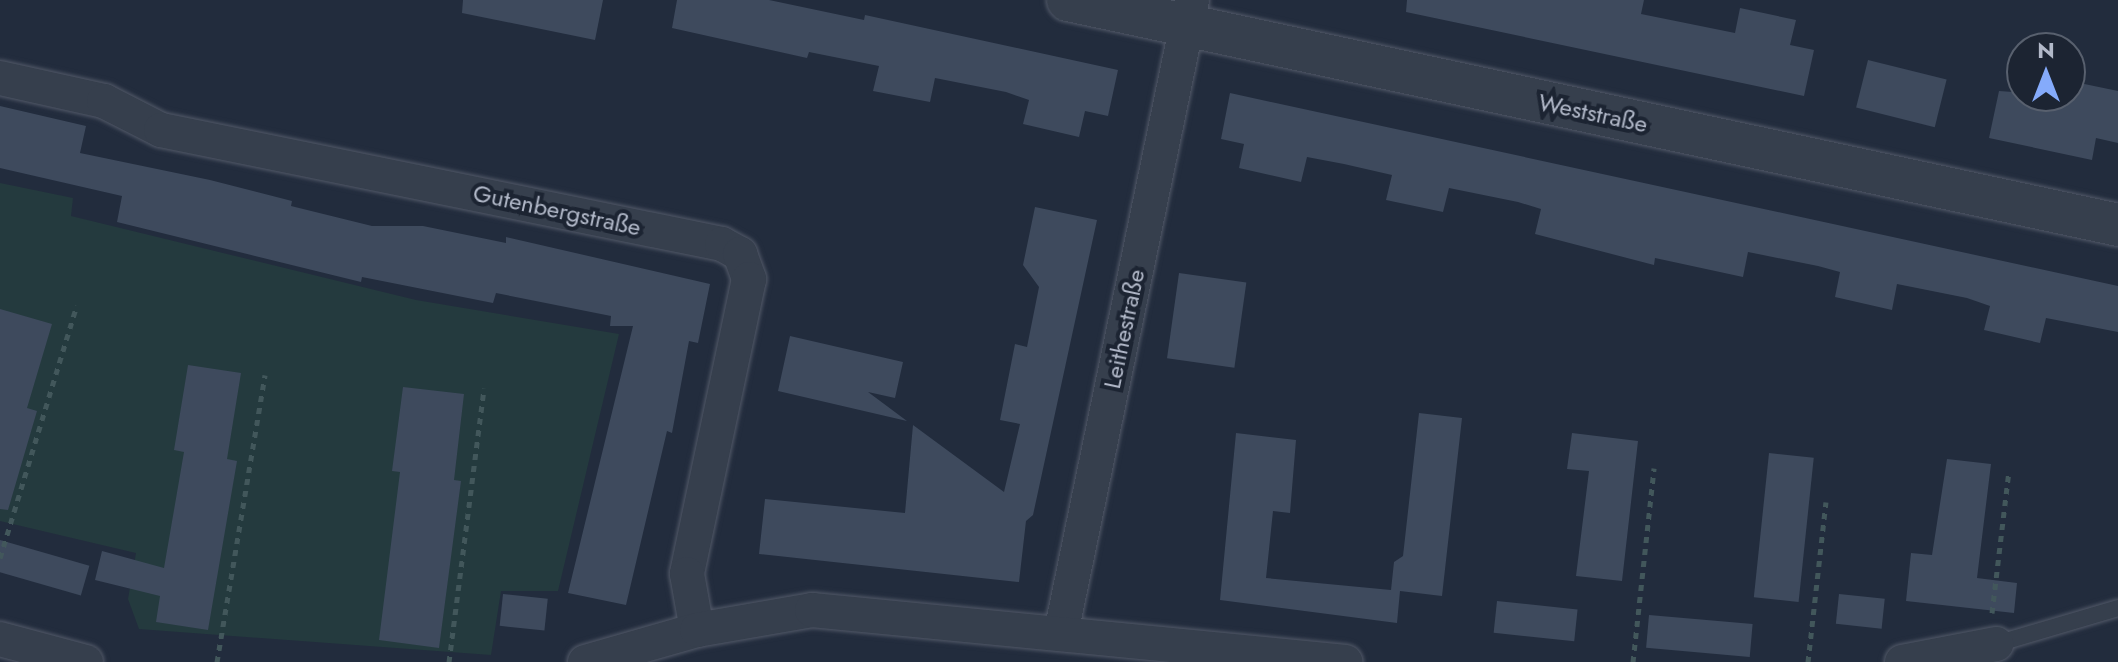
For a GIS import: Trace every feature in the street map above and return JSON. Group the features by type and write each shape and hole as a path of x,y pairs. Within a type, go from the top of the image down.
{"street":[{"name":"Weststraße","path":"1068,0 1189,12 2118,225"},
{"name":"Leithestraße","path":"1061,633 1189,12"},
{"name":"Gutenbergstraße","path":"0,78 104,101 161,130 722,244 740,254 749,279 687,574 697,630"},
{"path":"585,662 697,630 812,610 1345,662"},
{"path":"0,639 86,662"},
{"path":"1902,662 1992,644"}],"lane":[{"path":"1992,644 2118,608"}],"path":[{"path":"0,558 77,305"},
{"path":"217,662 265,375"},
{"path":"449,662 484,388"},
{"path":"1633,662 1654,468"},
{"path":"1992,644 2009,471"},
{"path":"1808,662 1826,502"}],"green space":[{"path":"0,183 73,198 71,216 416,300 619,334 558,591 501,591 491,655 139,629 128,599 136,553 0,521"}],"building":[{"path":"463,0 603,0 595,40 462,13"},
{"path":"677,0 769,0 864,20 865,15 1118,70 1108,116 1085,111 1079,137 1023,124 1029,100 1006,92 935,78 930,102 873,91 879,66 809,52 807,58 672,28"},
{"path":"1407,0 1644,0 1641,14 1735,33 1740,8 1796,20 1790,45 1814,50 1804,96 1406,12"},
{"path":"1868,60 1947,80 1935,127 1856,108"},
{"path":"2086,84 2118,91 2118,143 2096,138 2092,160 1989,138 1999,91 2006,91 2006,112 2086,112"},
{"path":"1230,93 2118,286 2118,332 2046,318 2040,343 1984,330 1990,306 1967,298 1897,284 1892,310 1835,297 1840,272 1818,266 1748,252 1743,277 1655,258 1654,265 1535,234 1541,209 1518,202 1449,188 1443,212 1386,200 1392,175 1307,157 1301,182 1239,168 1244,144 1221,139"},
{"path":"0,106 86,126 80,153 210,180 292,201 291,206 372,226 423,226 506,243 506,237 710,284 698,343 689,341 672,433 667,431 626,605 568,593 633,326 610,326 611,316 496,293 493,303 362,277 361,282 117,222 122,196 0,168"},
{"path":"1035,207 1097,220 1033,515 1026,521 1019,582 759,554 765,499 905,513 913,425 1004,492 1020,424 1000,420 1015,344 1027,347 1039,287 1023,265"},
{"path":"1179,273 1246,282 1234,368 1167,358"},
{"path":"0,309 52,324 27,408 37,411 8,510 0,509"},
{"path":"790,336 903,362 895,398 868,392 907,421 778,391"},
{"path":"188,365 241,373 227,459 237,461 208,630 156,622 160,596 95,580 102,551 164,568 184,452 174,450"},
{"path":"403,387 464,394 454,480 461,481 439,648 379,640 400,472 392,471"},
{"path":"1419,413 1462,418 1442,596 1400,591 1397,623 1220,600 1236,433 1296,440 1290,513 1273,511 1266,578 1391,590 1394,562 1403,556"},
{"path":"1572,433 1638,441 1622,581 1576,576 1589,471 1567,469"},
{"path":"1769,453 1814,458 1799,602 1754,597"},
{"path":"1947,459 1991,464 1977,578 2017,583 2014,613 1906,601 1911,553 1932,555"},
{"path":"0,540 89,566 81,595 0,572"},
{"path":"503,594 548,599 544,631 500,626"},
{"path":"1839,594 1885,599 1882,629 1836,624"},
{"path":"1497,601 1578,609 1574,641 1494,633"},
{"path":"1649,615 1753,624 1750,657 1646,648"}]}
